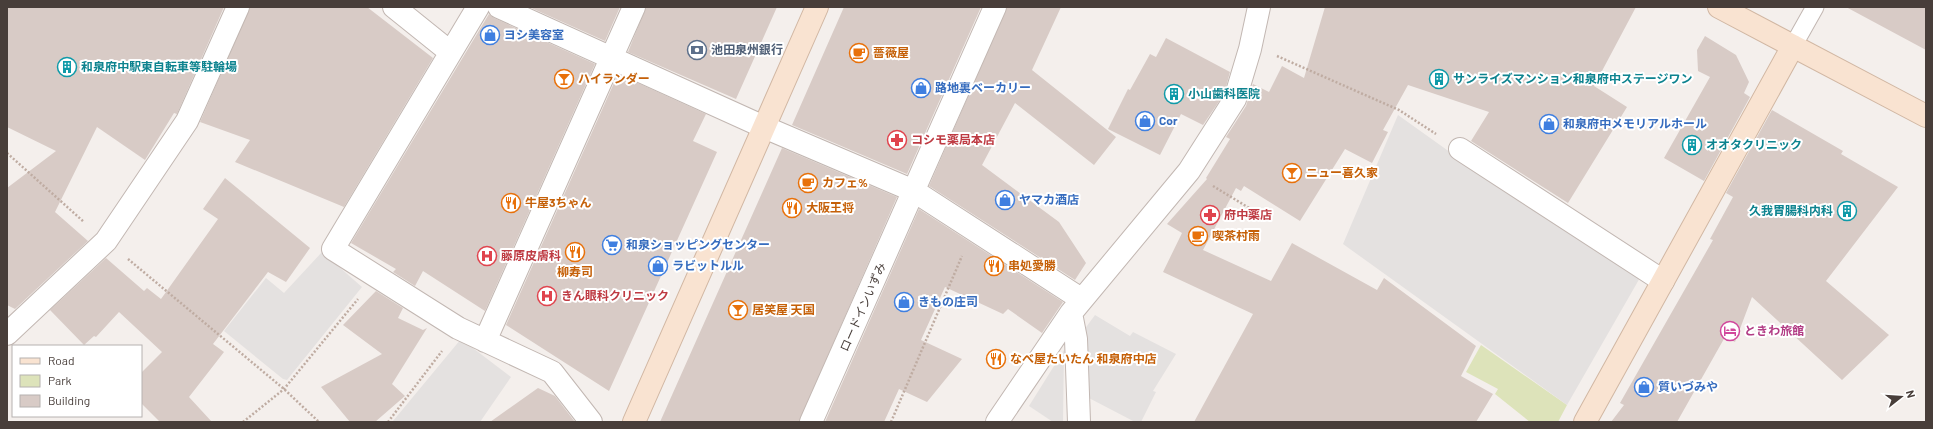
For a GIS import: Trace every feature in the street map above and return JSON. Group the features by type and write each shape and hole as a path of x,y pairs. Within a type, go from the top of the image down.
{"street":[{"path":"7,334 106,241 187,120 238,7"},
{"path":"394,7 450,52"},
{"path":"478,7 333,249 458,328 552,372 591,422"},
{"path":"499,7 764,127 914,191 973,230 1076,306"},
{"path":"485,341 634,7"},
{"path":"634,422 817,7"},
{"name":"ロードインいずみ","path":"811,422 995,7"},
{"path":"998,422 1076,306 1189,171 1234,100 1250,49 1259,7"},
{"path":"1719,7 1926,116"},
{"path":"1585,422 1793,46"},
{"path":"1460,149 1663,281"},
{"path":"1076,306 1079,422"}],"lane":[{"path":"1793,46 1815,7"}],"path":[{"path":"1250,49 1274,54 1399,110 1460,149"},
{"path":"7,153 106,241 284,389 320,422"},
{"path":"1189,171 1264,217"},
{"path":"891,422 973,230"},
{"path":"243,422 284,389 377,277"},
{"path":"388,422 458,328"}],"green space":[{"path":"1481,345 1567,405 1558,422 1530,422 1495,394 1498,389 1466,372"}],"shaded area":[{"path":"1398,115 1454,155 1641,276 1567,405 1343,244"},
{"path":"322,252 362,287 287,380 283,379 224,331 266,278 284,293"},
{"path":"1095,315 1130,336 1133,332 1176,354 1153,391 1156,392 1141,422 1135,422 1087,397 1084,330"},
{"path":"461,339 511,377 480,422 393,421"},
{"path":"1064,350 1063,422 1053,422 1029,406"}],"building":[{"path":"7,7 224,7 177,114 174,113 145,160 97,127 55,212 88,241 15,309 7,305 7,188 56,151 7,127"},
{"path":"250,7 367,7 433,58 344,207 235,162 250,140 200,122"},
{"path":"529,7 620,7 605,41"},
{"name":"池田泉州銀行","path":"646,7 777,7 736,99 628,52"},
{"path":"844,7 981,7 907,174 792,125"},
{"path":"1007,7 1061,7 1032,70 1116,137 1094,165 1015,103 982,165 1059,222 1086,263 1075,280 929,186"},
{"path":"1325,7 1636,7 1594,86 1627,107 1568,203 1471,141 1489,112 1408,85 1383,130 1388,132 1372,163 1345,149 1300,221 1244,186 1241,191 1236,188 1203,250 1271,281 1292,243 1377,290 1384,278 1476,346 1461,376 1493,394 1476,422 1194,422 1253,314 1163,272 1182,233 1167,224 1207,179 1206,178 1230,139 1226,137 1246,106 1253,84 1269,92 1282,66 1304,78"},
{"path":"1846,7 1926,7 1926,50"},
{"path":"489,14 494,18 595,64 485,311 423,271 415,286 393,272 396,269 351,243"},
{"path":"1705,36 1736,55 1749,82 1744,93 1750,97 1704,181 1664,158 1710,77 1698,71 1697,50"},
{"path":"1166,38 1230,72 1224,94 1203,125 1181,114 1160,155 1108,129 1128,89 1130,90 1150,54 1156,57"},
{"name":"和泉ショッピングセンター","path":"618,74 706,114 693,141 717,152 609,391 506,325"},
{"path":"1772,110 1843,151 1841,154 1898,187 1826,281 1889,335 1842,380 1752,297 1735,342 1725,337 1677,422 1611,422 1624,405 1620,403 1713,240 1710,239 1733,197 1726,193"},
{"path":"782,148 897,197 799,422 660,422"},
{"path":"225,178 310,248 286,282 268,272 213,344 224,352 189,397 212,422 160,422 142,404 142,372 162,352 119,312 96,337 94,336 84,345 50,310 106,258 144,291 147,288 161,299 218,219 203,209"},
{"path":"919,209 1063,302 1042,333 1008,309 1003,314 945,287 921,340 962,359 927,402 899,389 884,422 825,422"},
{"path":"376,291 403,308 398,318 423,330 427,328 392,384 405,396 375,422 350,422 321,387 382,354 343,325"},
{"path":"538,388 555,396 575,422 490,422"}],"place":[{"name":"ヨシ美容室","path":"490,35"},
{"name":"池田泉州銀行","path":"697,50"},
{"name":"薔薇屋","path":"859,53"},
{"name":"和泉府中駅東自転車等駐輪場","path":"67,67"},
{"name":"ハイランダー","path":"564,79"},
{"name":"サンライズマンション和泉府中ステージワン","path":"1439,79"},
{"name":"路地裏ベーカリー","path":"921,88"},
{"name":"小山歯科医院","path":"1174,94"},
{"name":"Cor","path":"1145,121"},
{"name":"和泉府中メモリアルホール","path":"1549,124"},
{"name":"コシモ薬局本店","path":"897,140"},
{"name":"オオタクリニック","path":"1692,145"},
{"name":"ニュー喜久家","path":"1292,173"},
{"name":"カフェ%","path":"808,183"},
{"name":"ヤマカ酒店","path":"1005,200"},
{"name":"牛屋3ちゃん","path":"511,203"},
{"name":"大阪王将","path":"792,208"},
{"name":"久我胃腸科内科","path":"1847,211"},
{"name":"府中薬店","path":"1210,215"},
{"name":"喫茶村雨","path":"1198,236"},
{"name":"和泉ショッピングセンター","path":"612,245"},
{"name":"柳寿司","path":"575,252"},
{"name":"藤原皮膚科","path":"487,256"},
{"name":"ラビットルル","path":"658,266"},
{"name":"串処愛勝","path":"994,266"},
{"name":"きん眼科クリニック","path":"547,296"},
{"name":"きもの庄司","path":"904,302"},
{"name":"居笑屋 天国","path":"738,310"},
{"name":"ときわ旅館","path":"1730,331"},
{"name":"なべ屋たいたん 和泉府中店","path":"996,359"},
{"name":"質いづみや","path":"1644,387"}]}
